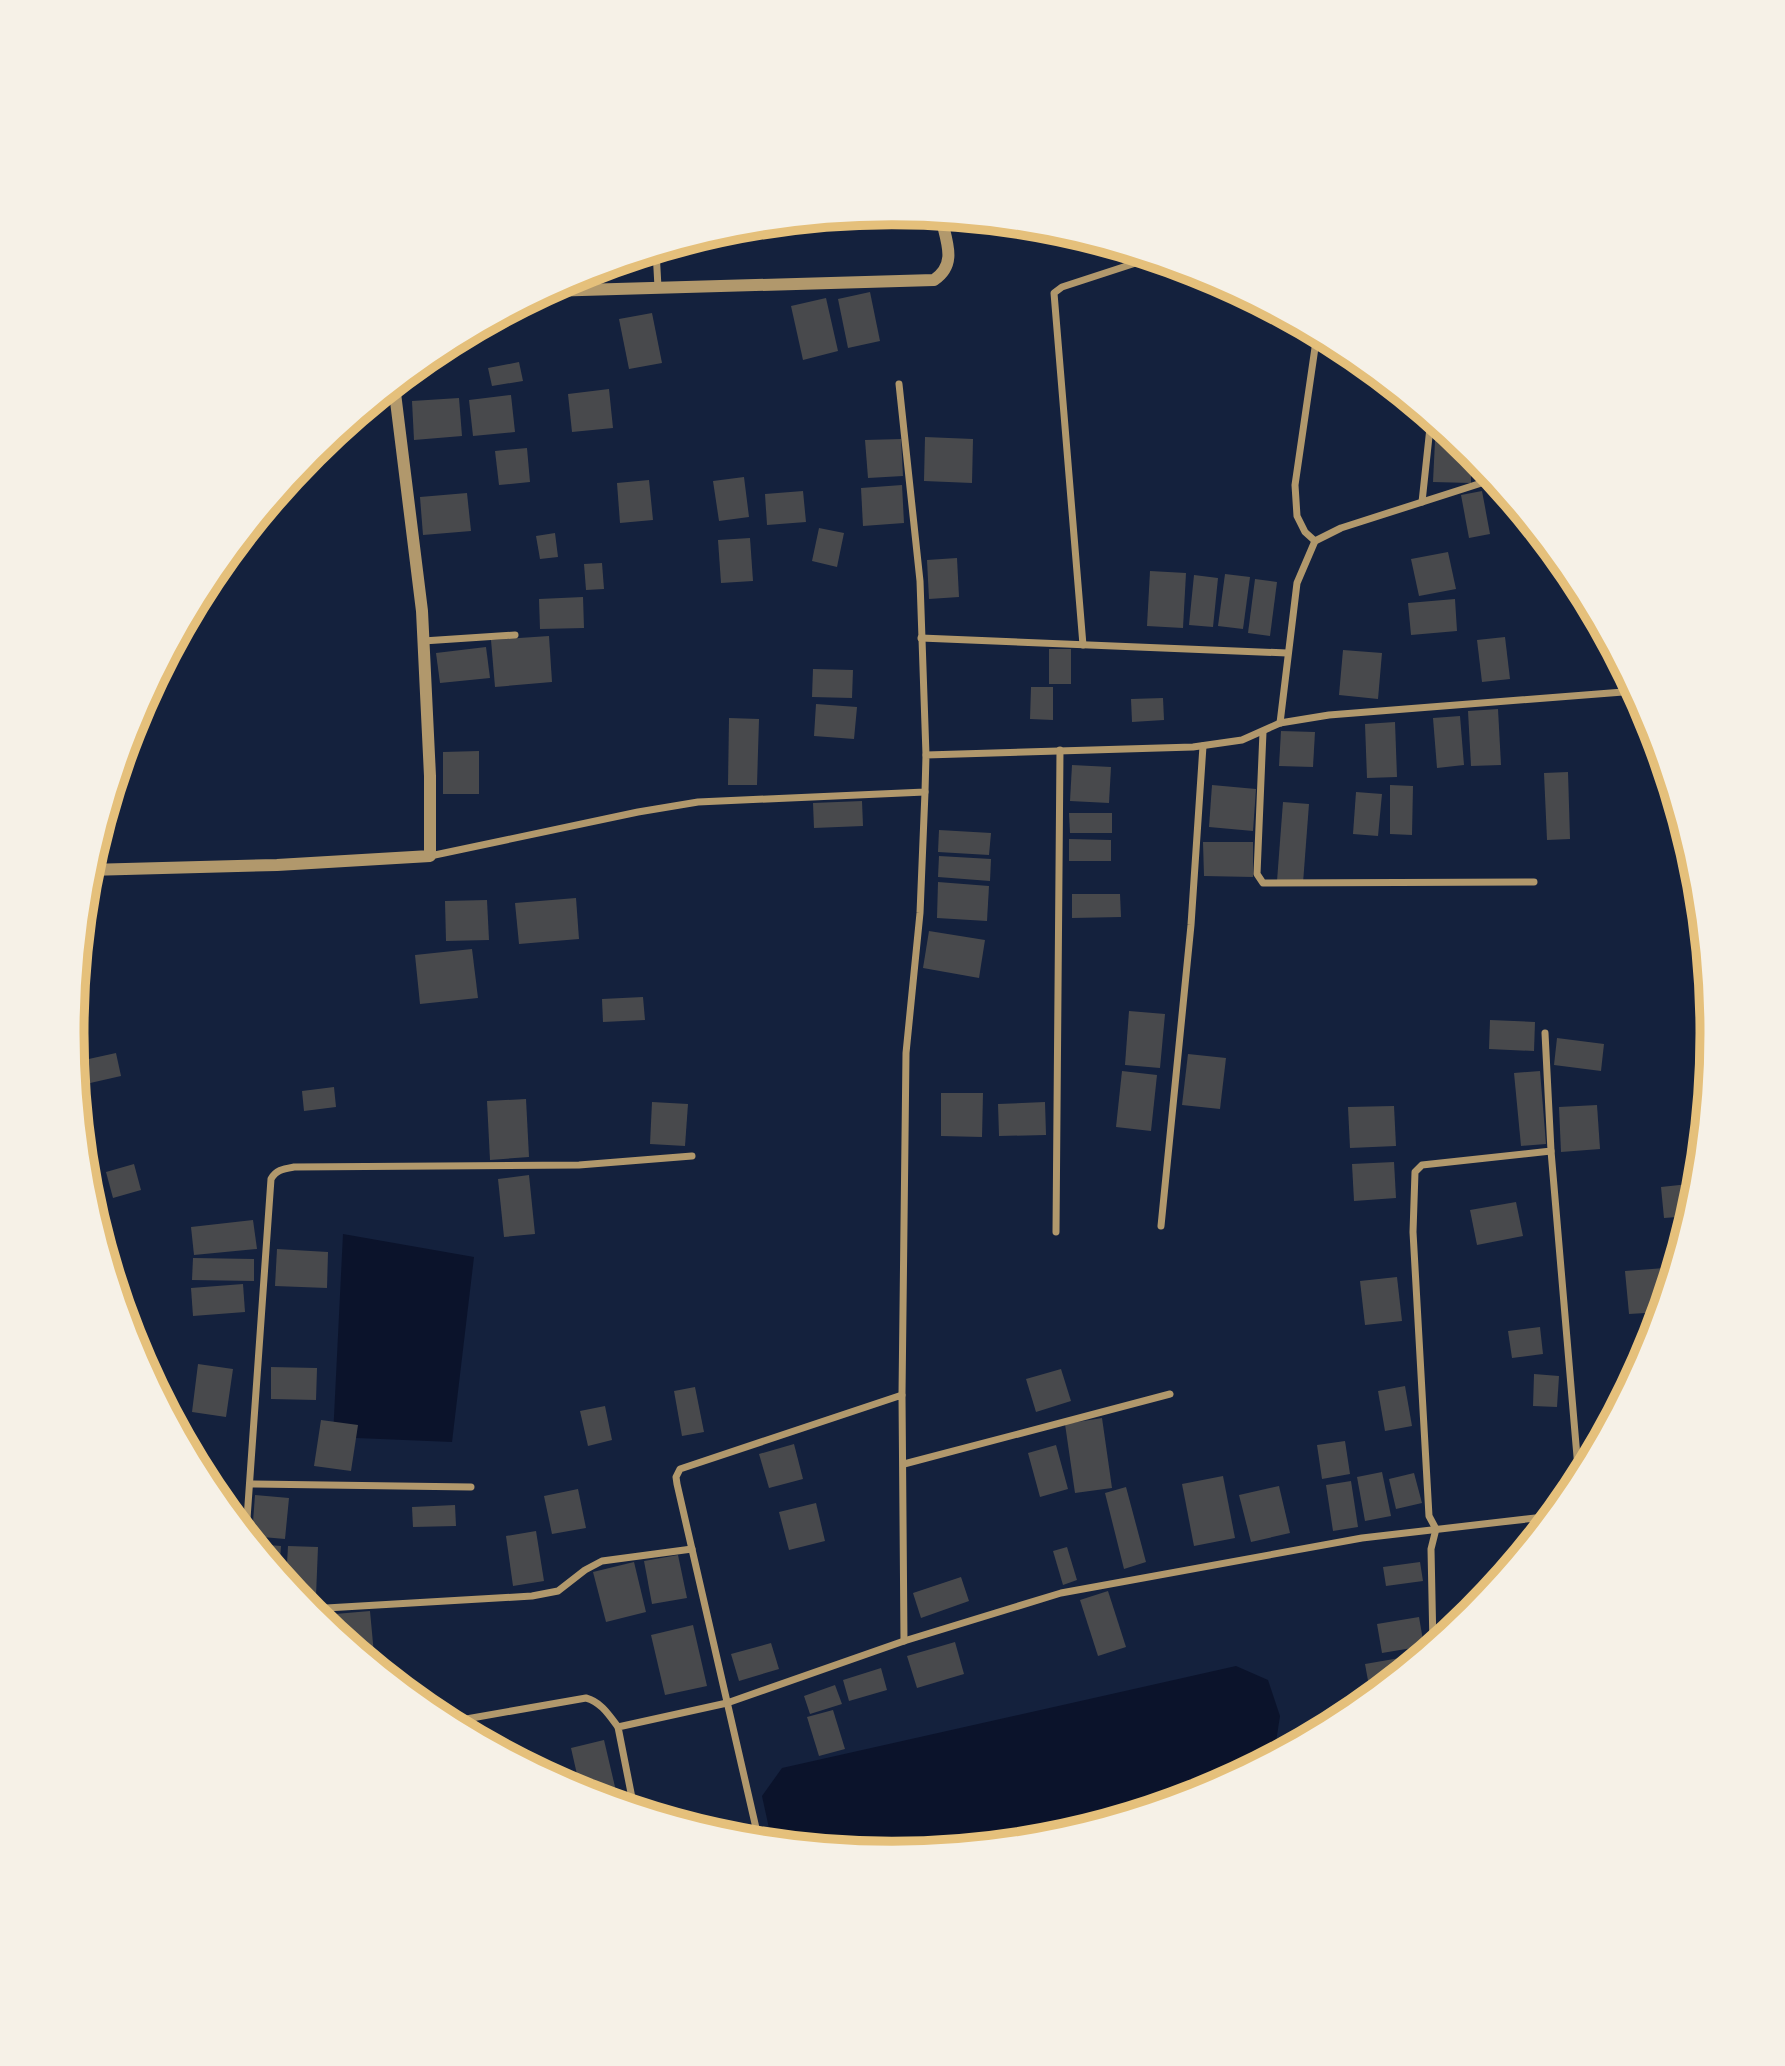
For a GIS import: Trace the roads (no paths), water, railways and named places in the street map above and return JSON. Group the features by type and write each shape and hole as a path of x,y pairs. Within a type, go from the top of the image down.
{"street":[{"path":"574,290 934,279 944,273 949,261 943,226"},
{"path":"656,260 658,287"},
{"path":"1083,645 1054,293 1062,287 1137,263"},
{"path":"1315,344 1295,485 1297,516 1305,532 1315,541"},
{"path":"899,384 920,581 926,755 920,913 906,1053 902,1395 904,1641"},
{"path":"395,396 422,611 430,776 430,856"},
{"path":"1422,502 1429,428"},
{"path":"1280,723 1297,583 1315,541 1341,528 1484,482"},
{"path":"423,641 515,635"},
{"path":"921,638 1287,653"},
{"path":"926,755 1203,746 1242,740 1280,723 1329,715 1625,692"},
{"path":"1263,732 1257,874 1263,883 1534,882"},
{"path":"1161,1226 1191,925 1203,746"},
{"path":"1056,1232 1060,750"},
{"path":"101,870 277,865 430,856 698,802 925,792"},
{"path":"1545,1033 1551,1151 1578,1461"},
{"path":"1433,1635 1431,1549 1436,1530 1429,1516 1413,1232 1415,1172 1422,1165 1551,1151"},
{"path":"247,1520 271,1180 274,1174 281,1169 294,1167 579,1166 692,1156"},
{"path":"904,1464 1170,1394"},
{"path":"756,1830 676,1477 680,1469 902,1395"},
{"path":"250,1484 471,1487"},
{"path":"618,1727 727,1703 904,1641 1061,1593 1362,1538 1539,1518"},
{"path":"324,1608 533,1596 558,1591 585,1570 602,1561 692,1549"},
{"path":"466,1719 586,1698 595,1700 618,1727 632,1799"}],"water":[{"path":"343,1234 474,1257 452,1442 333,1437"},
{"path":"1236,1666 1268,1680 1280,1716 1276,1744 1202,1780 1102,1814 998,1835 892,1842 840,1840 770,1832 762,1796 782,1768"}]}
